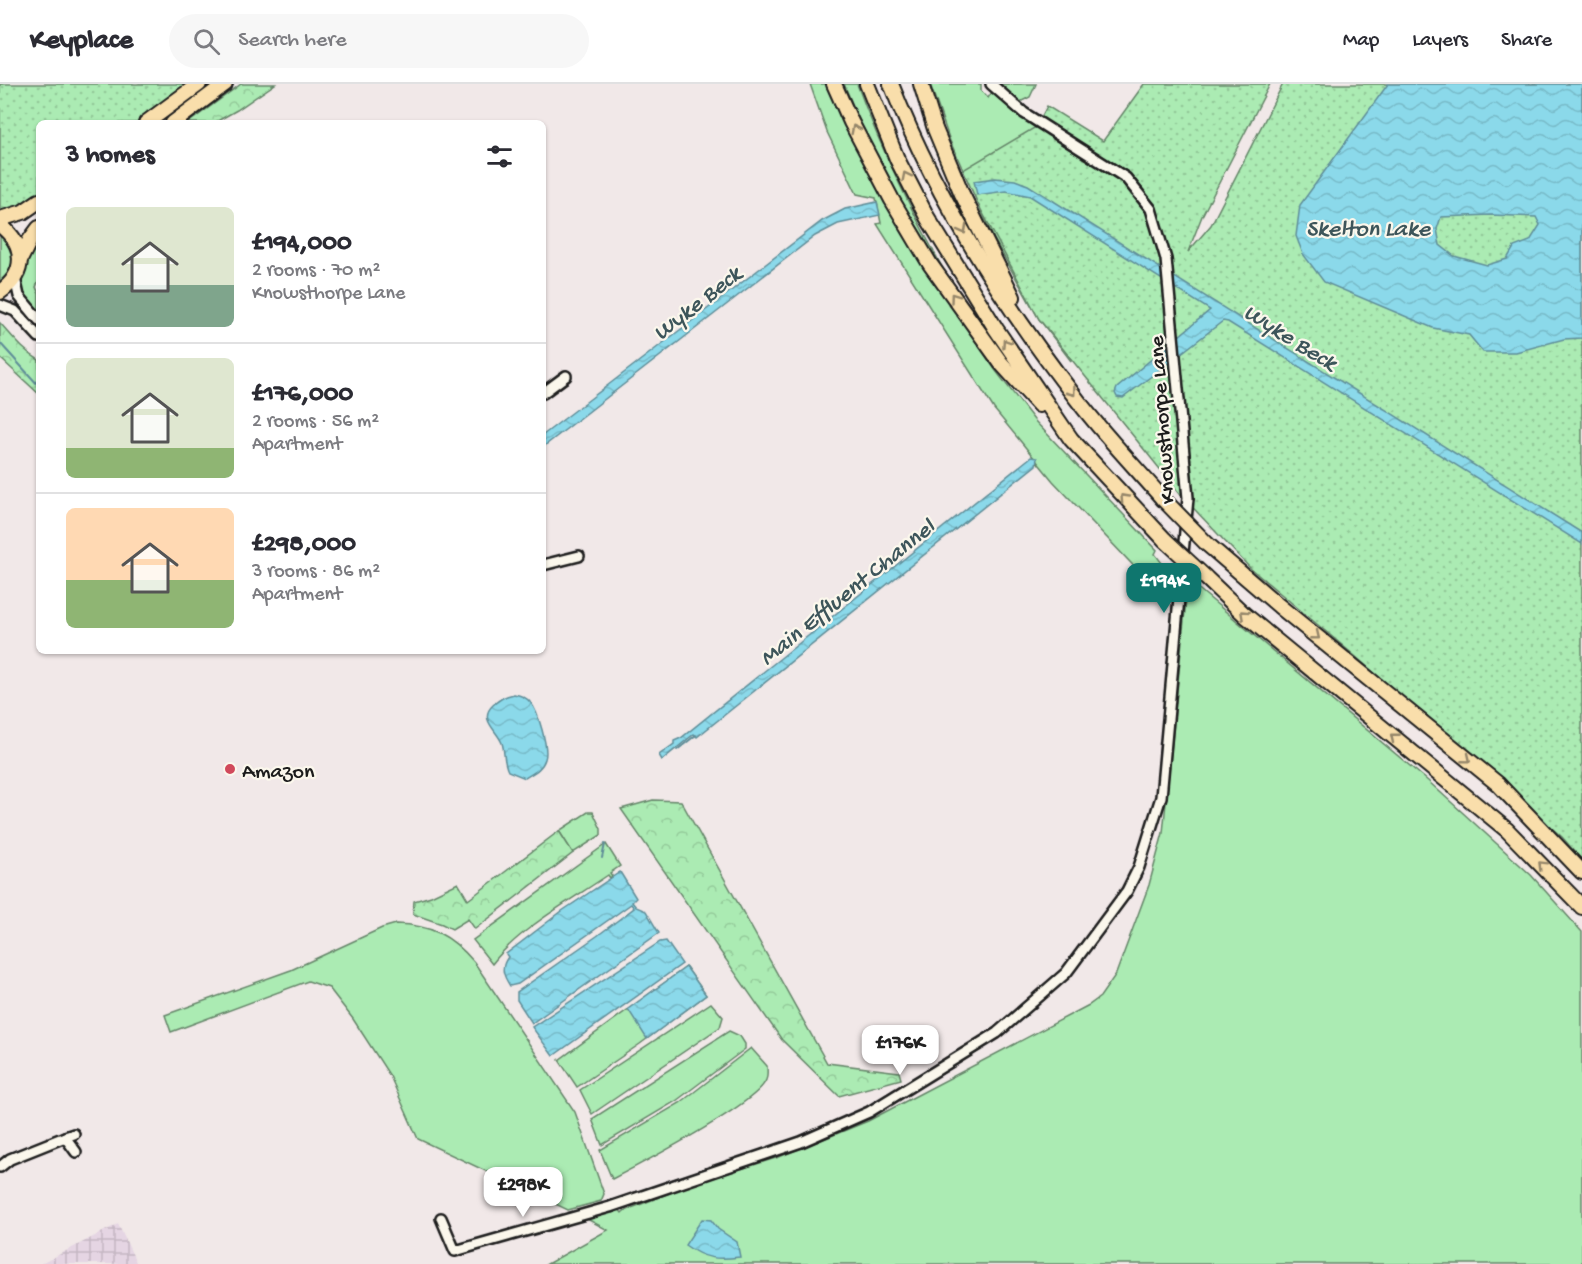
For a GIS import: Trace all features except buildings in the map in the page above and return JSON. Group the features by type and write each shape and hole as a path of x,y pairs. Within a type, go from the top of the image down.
{"highway":[{"path":"150,120 199,84"},
{"path":"177,120 225,84"},
{"path":"834,84 892,200 930,264 1001,363 1165,540 1245,615 1507,830 1582,907"},
{"path":"867,84 897,159 927,217 996,329 1071,439"},
{"path":"891,84 927,164 983,267 1081,404 1163,499 1207,544 1288,614 1498,784 1582,872"},
{"path":"921,84 962,194 1033,338"},
{"path":"0,219 23,212 36,203"},
{"path":"0,225 16,244 21,258"},
{"path":"0,292 15,278 21,258 36,232"}],"street":[{"name":"Knowsthorpe Lane","path":"441,1218 454,1251 610,1207 801,1142 869,1112 997,1033 1066,973 1127,891 1139,867 1161,797 1188,498 1167,268 1151,210 1126,178 1024,113 991,84"},
{"path":"15,278 19,296 36,316"},
{"path":"0,305 15,311 36,334"},
{"path":"546,391 566,376"},
{"path":"546,564 579,556"},
{"path":"0,1167 10,1159 69,1136 76,1152"}],"shaded area":[{"path":"118,1224 137,1264 41,1264"}],"green space":[{"path":"0,84 192,84 143,120 36,120 36,197 21,206 0,211"},
{"path":"241,84 275,84 219,120 192,120"},
{"path":"810,84 828,84 862,158 887,204 952,307 996,371 1034,420 1157,550 1155,554 1165,567 1172,566 1167,601 1053,481 994,409 877,224 881,223 876,198 857,194 827,132"},
{"path":"844,84 857,84 900,184 950,282 892,186"},
{"path":"930,84 981,84 981,91 988,98 992,92 1036,127 1038,306 1071,361 1039,319 994,239 950,141"},
{"path":"998,84 1036,84 1030,97 1018,103"},
{"path":"1144,84 1270,84 1202,216 1188,252 1211,225 1283,84 1582,84 1582,860 1562,837 1355,656 1251,569 1180,494 1039,319 978,204 963,170 1036,127 1047,106 1103,141"},
{"path":"0,233 9,244 12,263 10,270 0,281"},
{"path":"36,242 36,311 24,297 23,291 19,291 23,270"},
{"path":"0,323 23,348 36,358 36,391 0,358"},
{"path":"1188,580 1428,781 1531,875 1582,932 1582,1264 547,1264 608,1230 583,1217 618,1208 622,1213 687,1186 779,1157 868,1121 1089,1005 1100,997 1116,974 1149,885 1163,833"},
{"path":"653,800 681,801 827,1063 899,1072 901,1079 839,1096 782,1040 621,809"},
{"path":"588,812 593,812 601,829 601,835 573,853 559,831"},
{"path":"559,831 573,853 475,929 468,919 452,929 413,914 414,901 431,896 458,883 468,900"},
{"path":"606,844 620,866 610,873 612,876 610,878 608,875 531,927 503,951 492,964 473,940"},
{"path":"396,924 430,929 440,933 457,945 474,962 575,1112 604,1194 601,1201 568,1210 418,1139 390,1076 353,1019 329,988 308,981 171,1032 165,1015 291,970 382,928"},
{"path":"686,967 706,995 577,1087 559,1060"},
{"path":"711,1003 723,1017 720,1027 592,1114 580,1090"},
{"path":"729,1031 740,1036 745,1049 676,1101 602,1145 592,1119"},
{"path":"751,1048 767,1066 767,1078 758,1090 721,1118 612,1179 600,1150 680,1103"}],"water":[{"name":"Skelton Lake","path":"1388,84 1582,84 1582,338 1564,339 1516,352 1483,352 1469,335 1433,328 1324,282 1303,254 1296,236 1300,205","holes":["1491,215 1536,217 1540,225 1530,241 1514,247 1507,259 1487,265 1454,256 1440,245 1437,229 1441,217"]},
{"path":"995,178 1015,180 1028,185 1582,533 1582,544 1228,322 1223,321 1123,398 1117,397 1115,393 1117,388 1210,310 1030,196 1006,191 977,195 974,181"},
{"path":"877,202 880,215 838,224 815,236 546,445 546,433 822,221 845,209"},
{"path":"1031,457 1037,458 1036,465 697,737 694,734 662,760 659,755 674,744 674,741 681,738"},
{"path":"514,694 525,698 533,706 544,739 546,754 542,765 525,778 508,771 502,743 487,715 493,705 502,698"},
{"path":"620,872 636,898 632,902 636,907 646,911 659,933 532,1023 517,1000 517,992 634,908 631,904 518,984 510,986 504,975 503,968 508,957 506,954 562,911"},
{"path":"666,941 682,964 553,1056 532,1027 660,942"},
{"path":"686,967 706,995 647,1039 628,1009"},
{"path":"702,1219 711,1220 718,1229 737,1242 740,1257 711,1257 698,1253 685,1245"}],"waterway":[{"path":"0,343 36,383"},
{"name":"Main Effluent Channel","path":"677,750 696,735"},
{"path":"602,858 605,844"}],"place":[{"name":"Amazon","path":"230,769"}],"water label":[{"name":"Wyke Beck","path":"696,302"},
{"name":"Wyke Beck","path":"1291,336"}]}
